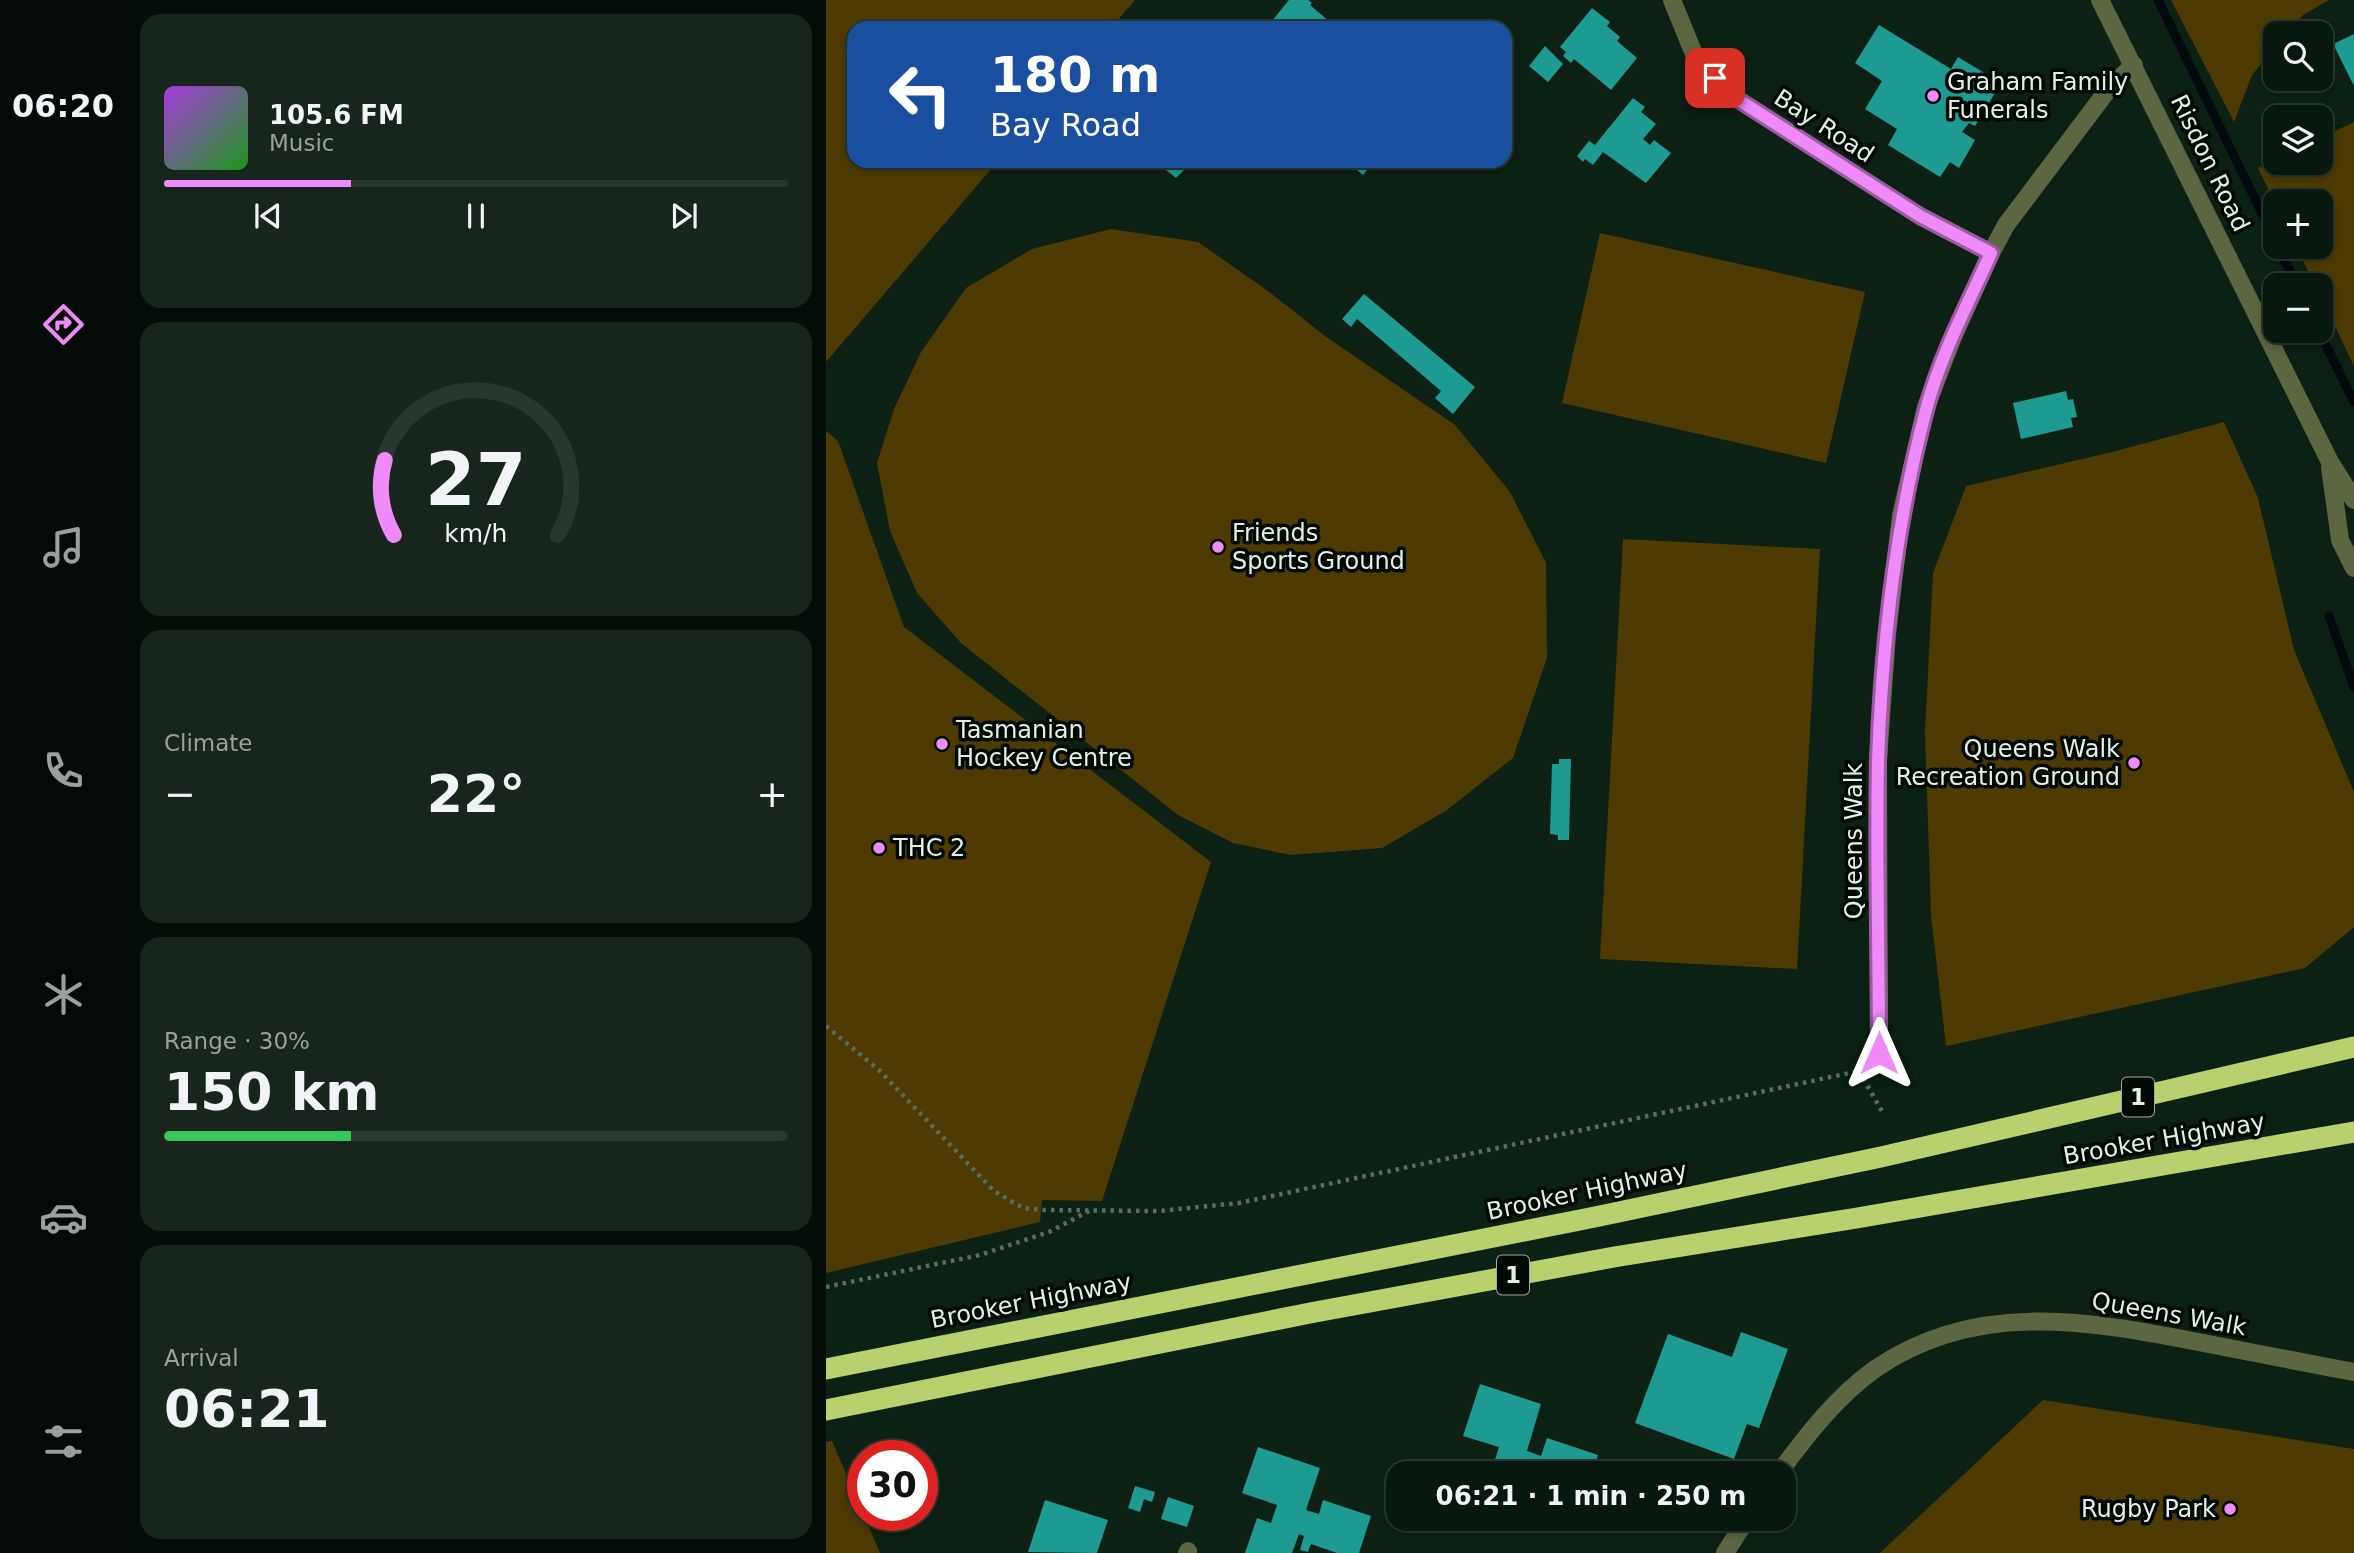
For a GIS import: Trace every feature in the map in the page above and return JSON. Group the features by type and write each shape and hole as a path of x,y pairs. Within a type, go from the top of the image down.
{"highway":[{"name":"Brooker Highway","path":"826,1368 1590,1218 1841,1165 2354,1046"},
{"name":"Brooker Highway","path":"826,1410 1389,1298 1614,1257 2354,1132"}],"street":[{"name":"Bay Road","path":"1672,0 1696,59 1734,97 1920,216 1991,253"},
{"name":"Risdon Road","path":"2101,0 2330,462 2354,500"},
{"name":"Queens Walk","path":"1879,1053 1878,760 1887,635 1902,515 1926,407 1953,337 2006,225 2110,87 2134,65"},
{"name":"Risdon Road","path":"2330,462 2340,540 2354,568"},
{"path":"2323,1054 2354,1038"},
{"name":"Queens Walk","path":"1788,1461 1810,1431 1844,1394 1876,1369 1913,1348 1957,1331 2000,1322 2052,1321 2103,1325 2354,1372"},
{"path":"1725,1553 1739,1531"}],"path":[{"path":"826,1026 879,1070 994,1191 1023,1208 1090,1211 1159,1211 1239,1203 1859,1071 1879,1053"},
{"path":"1859,1071 1884,1115"},
{"path":"826,1287 980,1255 1049,1233 1090,1211"}],"shaded area":[{"path":"826,0 1135,0 1117,21 847,21 847,168 992,168 826,362"},
{"path":"2171,0 2329,0 2298,21 2263,21 2263,62 2252,75 2234,122"},
{"path":"2354,122 2354,366 2333,322 2333,273 2309,273 2302,259 2333,259 2333,189 2268,189 2258,168 2263,166 2263,175 2333,175 2333,132"},
{"name":"Friends Sports Ground","path":"1111,229 1198,242 1268,291 1325,336 1455,425 1510,492 1546,563 1547,658 1513,758 1447,810 1382,848 1291,855 1233,843 1178,815 961,643 917,593 890,531 877,463 894,409 921,352 966,288 1032,249"},
{"path":"1600,233 1865,292 1826,463 1562,403"},
{"name":"Queens Walk Recreation Ground","path":"2224,422 2258,498 2294,650 2354,792 2354,927 2305,968 1946,1046 1931,915 1925,733 1933,573 1966,486 2112,452"},
{"name":"Tasmanian Hockey Centre","path":"826,431 838,441 904,627 1211,862 1102,1201 1042,1200 1040,1222 826,1273"},
{"path":"1623,539 1820,549 1797,969 1600,959"},
{"path":"2043,1400 2354,1449 2354,1553 1880,1553"},
{"path":"832,1441 847,1476 847,1531 871,1531 880,1553 826,1553 826,1442"}],"building":[{"path":"1289,0 1308,0 1329,21 1272,21"},
{"path":"1592,8 1610,22 1607,26 1620,37 1617,41 1637,58 1611,90 1574,59 1571,63 1563,56 1566,52 1560,47"},
{"name":"Graham Family Funerals","path":"1879,25 1951,69 1958,57 2001,83 1975,126 1969,123 1962,132 1975,140 1959,168 1950,162 1940,177 1888,145 1897,129 1865,109 1882,81 1855,63"},
{"path":"2354,34 2354,86 2333,44"},
{"path":"1545,46 1563,64 1548,82 1529,66"},
{"path":"1633,98 1645,107 1641,112 1656,124 1643,139 1650,145 1654,140 1671,153 1646,183 1603,152 1593,165 1585,159 1583,162 1577,156 1589,141 1595,145"},
{"path":"1164,168 1186,168 1176,178"},
{"path":"1354,168 1368,168 1363,175"},
{"path":"1364,294 1475,387 1453,414 1435,398 1441,391 1357,319 1351,327 1342,319"},
{"path":"2066,391 2068,400 2073,399 2077,417 2071,418 2073,427 2021,439 2013,403"},
{"path":"1559,759 1571,759 1569,840 1558,840 1558,835 1550,834 1552,764 1559,764"},
{"path":"1741,1332 1788,1349 1759,1428 1747,1424 1734,1459 1635,1423 1668,1334 1732,1357"},
{"path":"1480,1384 1541,1404 1527,1451 1541,1456 1547,1438 1598,1455 1596,1461 1495,1461 1499,1447 1463,1436"},
{"path":"1258,1447 1320,1468 1306,1510 1319,1514 1323,1500 1371,1516 1359,1553 1337,1553 1311,1544 1308,1552 1300,1550 1304,1536 1299,1534 1292,1553 1245,1553 1257,1518 1271,1523 1277,1505 1242,1493"},
{"path":"1135,1486 1155,1492 1152,1502 1144,1499 1140,1512 1128,1508"},
{"path":"1168,1497 1194,1506 1187,1527 1161,1519"},
{"path":"1045,1500 1108,1520 1097,1553 1028,1552"}],"waterway":[{"path":"2158,0 2263,215"},
{"path":"2284,259 2291,273"},
{"path":"2325,343 2354,402"},
{"path":"2329,616 2354,687"}],"place":[{"name":"Graham Family Funerals","path":"1933,96"},
{"name":"Friends Sports Ground","path":"1218,547"},
{"name":"Tasmanian Hockey Centre","path":"942,744"},
{"name":"Queens Walk Recreation Ground","path":"2134,763"},
{"name":"THC 2","path":"879,848"},
{"name":"Rugby Park","path":"2230,1509"}],"route":[{"path":"1715,78 1734,97 1920,216 1991,253 1953,337 1926,407 1902,515 1887,635 1878,760 1879,1053"}]}
